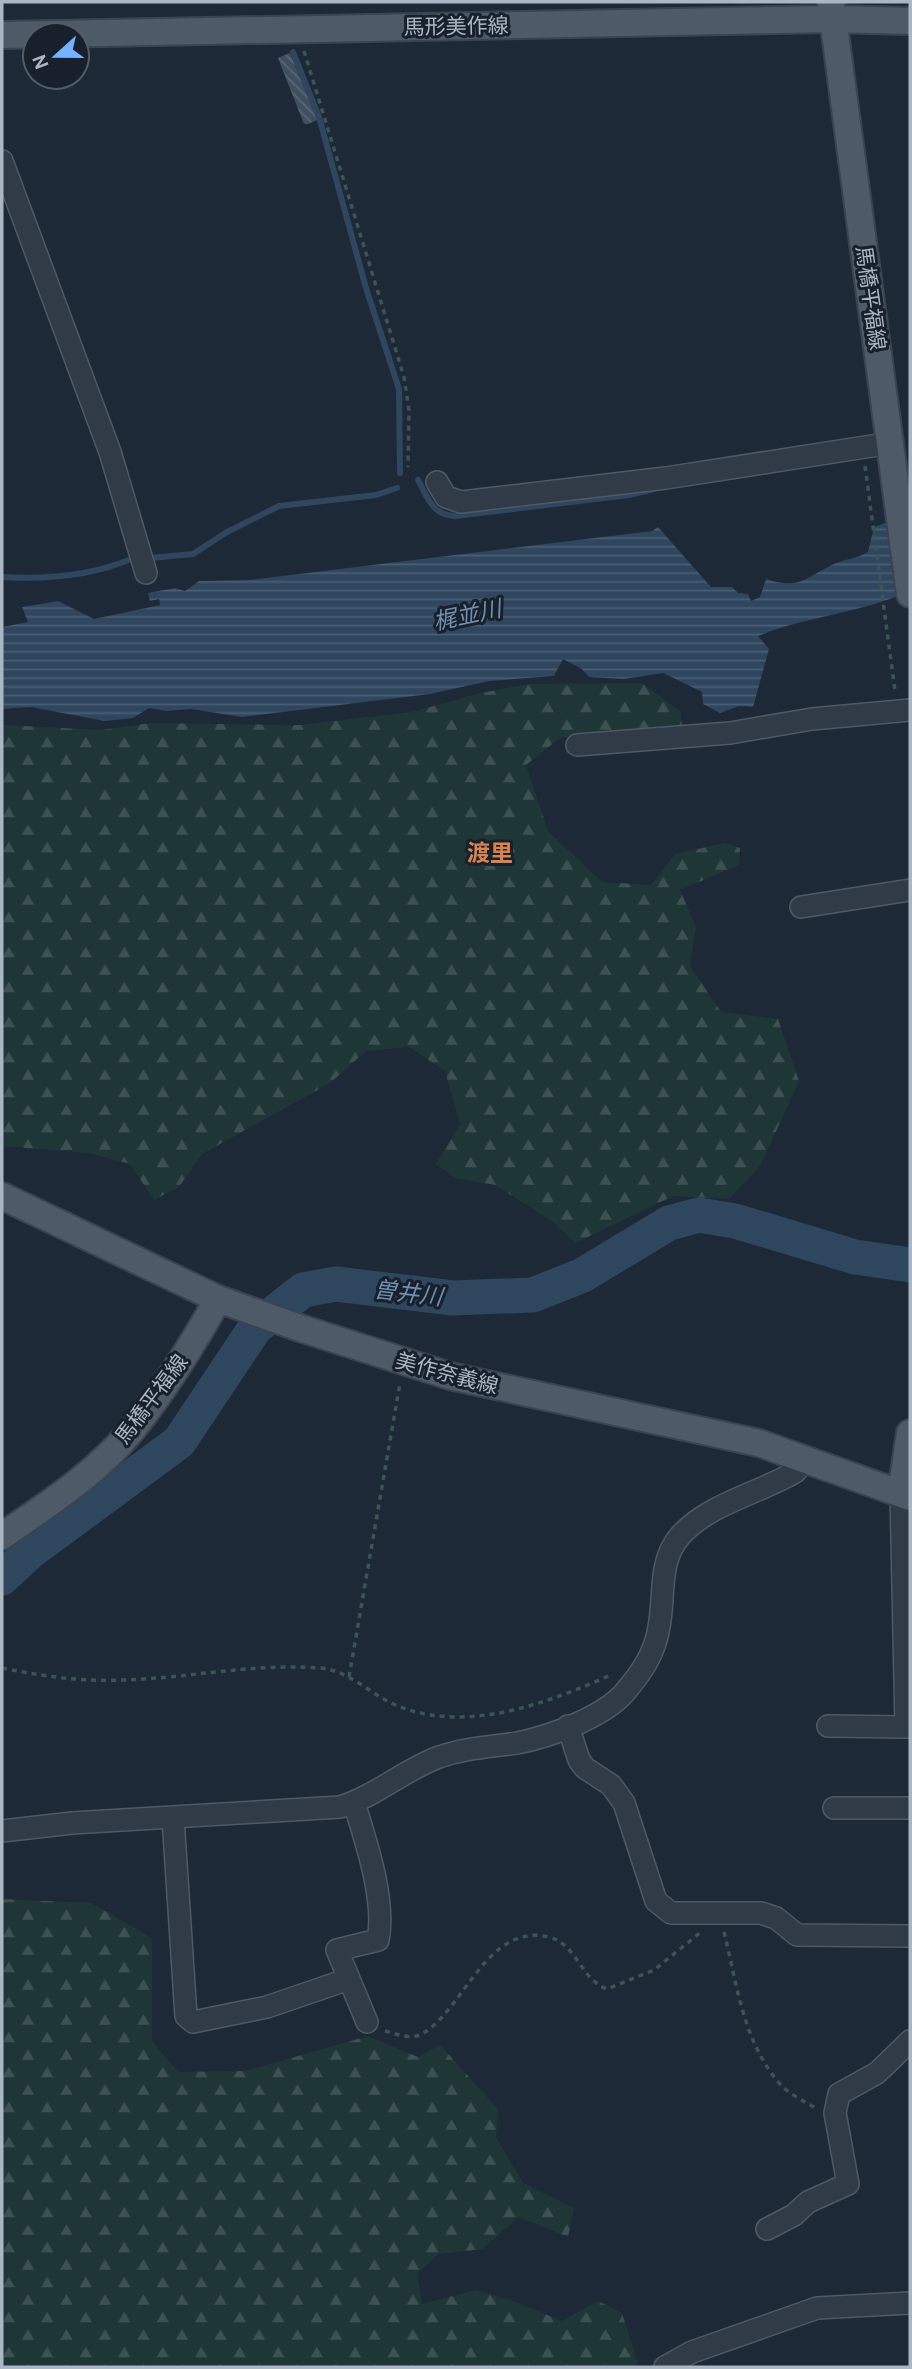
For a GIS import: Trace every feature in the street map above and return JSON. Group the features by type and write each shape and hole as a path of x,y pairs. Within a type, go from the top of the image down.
{"main road":[{"name":"馬形美作線","path":"2,35 298,29 832,10 910,21"},
{"name":"馬橋平福線","path":"832,10 910,594"},
{"name":"美作奈義線","path":"2,1196 218,1299 289,1324 450,1376 759,1444 905,1496"},
{"name":"馬橋平福線","path":"2,1536 65,1492 131,1432 195,1339 218,1299"},
{"path":"905,1496 910,1433"}],"street":[{"path":"2,162 110,452 146,573"},
{"path":"437,482 446,497 461,502 666,478 891,446"},
{"path":"577,744 730,733 903,707"},
{"path":"801,907 910,890"},
{"path":"2,1831 72,1823 301,1811 354,1803 436,1758 464,1749 520,1742 596,1715 623,1694 649,1661 659,1628 669,1552 681,1536 701,1518 795,1472 805,1460"},
{"path":"828,1726 908,1728 905,1496"},
{"path":"568,1726 579,1759 586,1768 611,1784 624,1803 656,1901 671,1913 761,1913 776,1918 797,1935 910,1936"},
{"path":"354,1803 368,1848 381,1926 378,1940 337,1950 368,2022"},
{"path":"834,1808 910,1808"},
{"path":"173,1818 186,2016 193,2022 267,2007 349,1979"},
{"path":"767,2229 794,2215 808,2202 848,2184 835,2113 839,2094 877,2073 910,2041"},
{"path":"665,2367 692,2352 817,2308 910,2303"}],"path":[{"path":"298,29 404,377 409,410 408,467"},
{"path":"863,456 903,707"},
{"path":"349,1677 406,1362"},
{"path":"2,1668 85,1680 123,1680 258,1668 319,1668 349,1677 391,1703 423,1713 481,1716 530,1708 615,1674"},
{"path":"368,2022 374,2029 410,2036 421,2035 446,2012 485,1961 511,1943 526,1937 547,1936 565,1943 596,1985 607,1989 654,1970 713,1922 719,1913"},
{"path":"719,1913 746,2022 760,2056 782,2087 819,2110 835,2113"}],"green space":[{"path":"642,683 681,712 682,728 595,732 560,738 526,765 548,831 602,882 651,885 675,854 725,843 740,848 739,865 680,890 696,927 690,966 721,1012 778,1019 799,1081 760,1166 729,1199 673,1196 575,1243 552,1221 495,1185 456,1178 436,1164 460,1124 445,1071 409,1047 366,1051 330,1083 202,1154 179,1187 154,1200 130,1164 89,1153 2,1146 2,725 102,730 150,723 299,725 412,712 481,693 529,684"},
{"path":"2,1899 91,1903 152,1938 152,2041 178,2072 246,2071 368,2036 418,2057 440,2045 498,2109 496,2137 523,2183 574,2208 568,2237 519,2217 482,2249 439,2254 417,2273 422,2304 476,2290 516,2302 562,2321 598,2301 622,2313 638,2364 634,2367 2,2367"}],"water":[{"name":"梶並川","path":"885,523 910,533 910,591 758,636 769,649 753,707 739,706 720,713 703,704 702,692 663,673 624,679 589,677 582,669 563,659 554,676 489,681 430,694 242,717 191,709 166,711 149,708 133,718 104,721 31,707 2,709 2,627 28,622 22,607 58,601 94,619 160,605 159,599 150,601 148,593 175,588 185,591 199,581 249,580 652,531 658,527 711,587 732,587 738,593 748,594 751,601 760,597 766,579 794,583 868,552 874,527"}],"building":[{"path":"290,53 317,120 308,124 304,124 278,58"}],"waterway":[{"path":"293,52 319,117 366,288 399,389 400,473"},
{"path":"418,480 436,509 455,516 629,495 654,489"},
{"path":"150,558 193,554 227,532 279,506 376,495 397,488"},
{"path":"2,577 36,578 85,573 134,558"},
{"name":"曽井川","path":"2,1578 30,1552 179,1442 255,1328 303,1290 336,1284 453,1298 533,1295 583,1275 669,1223 699,1215 735,1221 855,1257 910,1265"}],"district":[{"name":"渡里","path":"490,853"}]}
